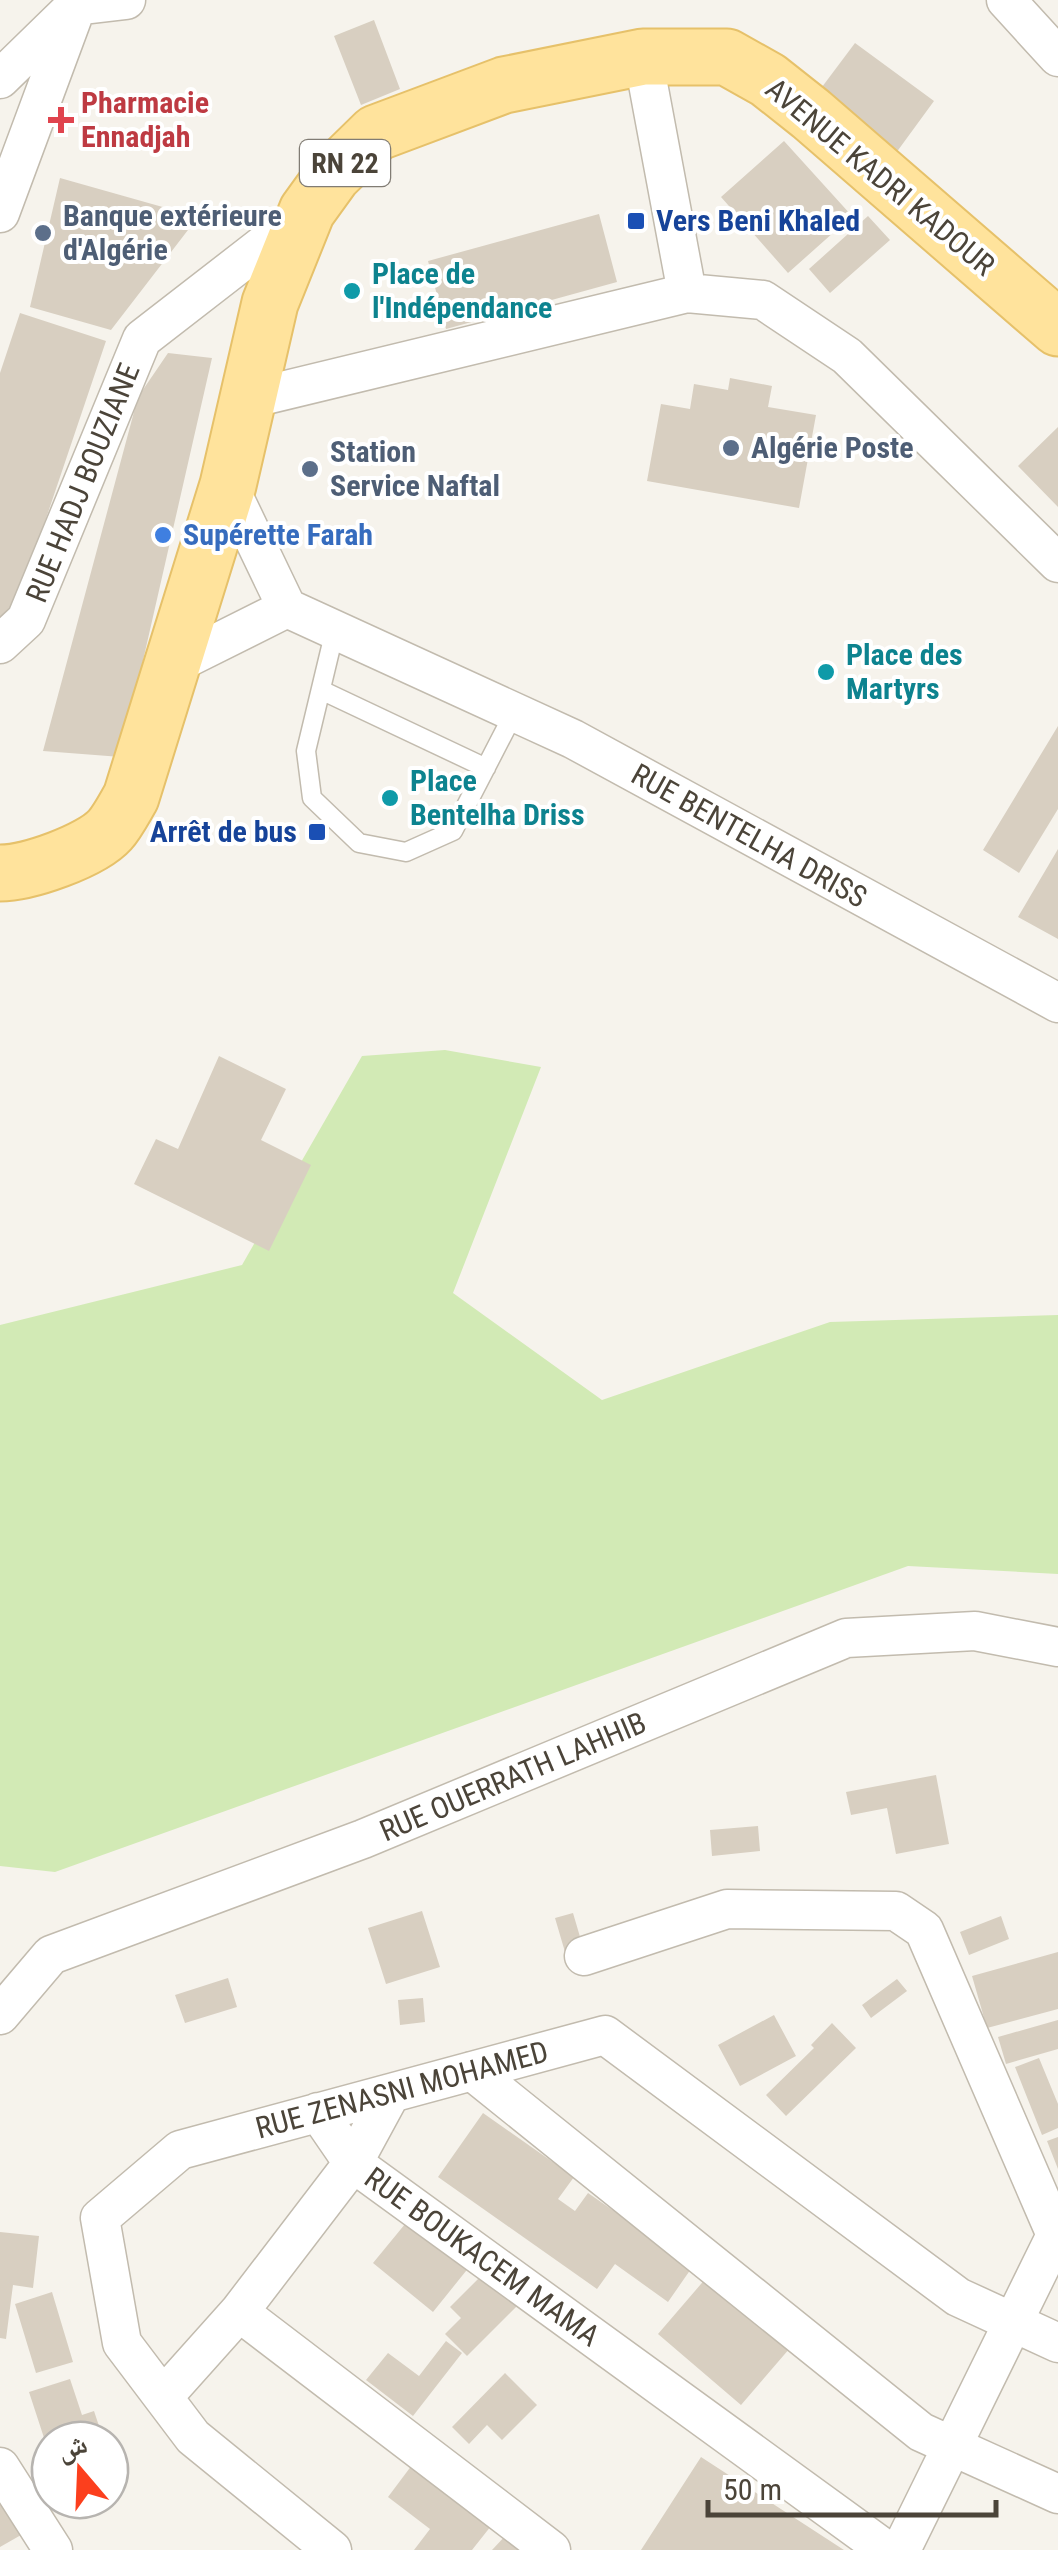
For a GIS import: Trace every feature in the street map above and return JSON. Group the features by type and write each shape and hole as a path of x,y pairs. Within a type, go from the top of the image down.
{"main road":[{"name":"AVENUE KADRI KADOUR","path":"0,873 16,873 71,853 109,832 131,797 228,486 270,303 307,211 333,175 376,133 504,85 643,57 727,57 768,80 1058,328"}],"street":[{"path":"0,79 77,3 126,0"},
{"path":"1006,0 1058,57"},
{"path":"0,213 77,3"},
{"path":"643,57 687,293"},
{"name":"RUE HADJ BOUZIANE","path":"0,644 26,620 142,338 307,211"},
{"path":"245,400 687,293 762,300 847,356 1058,563"},
{"path":"172,666 288,608 228,486"},
{"name":"RUE BENTELHA DRISS","path":"288,608 574,740 1058,1003"},
{"name":"RUE OUERRATH LAHHIB","path":"0,2015 51,1955 363,1839 846,1638 975,1631 1058,1647"},
{"path":"584,1956 727,1909 896,1910 924,1930 1056,2235 901,2550"},
{"name":"RUE ZENASNI MOHAMED","path":"332,2550 193,2436 122,2343 100,2218 180,2150 605,2036 958,2297 1058,2343"},
{"path":"472,2071 921,2432 1058,2494"},
{"path":"318,2112 353,2163 391,2093"},
{"name":"RUE BOUKACEM MAMA","path":"163,2397 239,2312 353,2163 886,2550"},
{"path":"239,2312 551,2550"},
{"path":"0,2467 53,2550"}],"lane":[{"path":"335,630 306,751 312,798 359,843 406,852 453,832 514,713"},
{"path":"321,690 486,768"}],"green space":[{"path":"445,1050 541,1067 453,1293 602,1400 830,1322 1058,1315 1058,1574 908,1566 55,1872 0,1866 0,1325 242,1265 362,1056"}],"building":[{"path":"374,20 400,89 361,105 334,36"},
{"path":"855,43 934,101 896,153 816,95"},
{"path":"784,141 852,216 788,273 721,197"},
{"path":"60,178 198,217 111,330 30,307"},
{"path":"599,214 617,282 446,329 428,261"},
{"path":"868,216 890,240 830,293 809,269"},
{"path":"20,313 106,341 11,622 0,618 0,373"},
{"path":"168,353 212,358 121,757 43,751 138,397"},
{"name":"Algérie Poste","path":"730,378 772,386 768,407 816,415 799,508 647,481 661,404 690,409 694,384 728,390"},
{"path":"1058,427 1058,507 1018,466"},
{"path":"1058,726 1058,809 1019,873 983,850"},
{"path":"1058,849 1058,939 1018,917"},
{"path":"219,1056 286,1089 261,1140 311,1165 269,1251 134,1184 156,1139 178,1149"},
{"path":"936,1775 949,1844 896,1854 887,1808 851,1815 846,1792"},
{"path":"758,1826 760,1851 712,1856 710,1830"},
{"path":"422,1911 440,1967 386,1984 368,1928"},
{"path":"573,1913 583,1947 565,1952 555,1918"},
{"path":"1001,1916 1009,1939 969,1955 960,1932"},
{"path":"1058,1952 1058,2009 987,2028 972,1976"},
{"path":"228,1978 237,2007 185,2023 175,1995"},
{"path":"897,1979 907,1991 871,2018 862,2005"},
{"path":"423,1998 425,2022 400,2025 398,2000"},
{"path":"774,2015 796,2056 740,2086 718,2045"},
{"path":"1058,2020 1058,2049 1006,2064 998,2037"},
{"path":"832,2023 856,2048 786,2116 766,2095 814,2048 811,2045"},
{"path":"1039,2058 1058,2104 1058,2128 1042,2135 1015,2067"},
{"path":"483,2113 574,2177 558,2199 575,2211 588,2193 693,2266 668,2302 615,2264 597,2289 438,2177"},
{"path":"1058,2137 1058,2169 1047,2141"},
{"path":"410,2218 470,2266 433,2312 373,2263"},
{"path":"0,2232 39,2236 33,2288 13,2285 6,2339 0,2338"},
{"path":"484,2273 517,2306 467,2356 445,2334 461,2318 450,2307"},
{"path":"707,2277 790,2348 741,2405 658,2334"},
{"path":"52,2292 73,2362 36,2373 15,2304"},
{"path":"446,2341 462,2353 413,2416 366,2380 388,2353 419,2376"},
{"path":"505,2373 537,2405 502,2440 487,2425 469,2444 452,2427"},
{"path":"70,2379 82,2415 94,2411 97,2420 38,2420 29,2392"},
{"path":"701,2457 844,2550 641,2550"},
{"path":"412,2465 491,2526 472,2550 414,2550 430,2529 388,2497"},
{"path":"0,2500 21,2535 0,2547"},
{"path":"507,2534 525,2550 492,2550"}],"place":[{"name":"Pharmacie Ennadjah","path":"61,120"},
{"name":"Vers Beni Khaled","path":"636,221"},
{"name":"Banque extérieure d'Algérie","path":"43,233"},
{"name":"Place de l'Indépendance","path":"352,291"},
{"name":"Algérie Poste","path":"731,448"},
{"name":"Station Service Naftal","path":"310,469"},
{"name":"Supérette Farah","path":"163,535"},
{"name":"Place des Martyrs","path":"826,672"},
{"name":"Place Bentelha Driss","path":"390,798"},
{"name":"Arrêt de bus","path":"317,832"}]}
